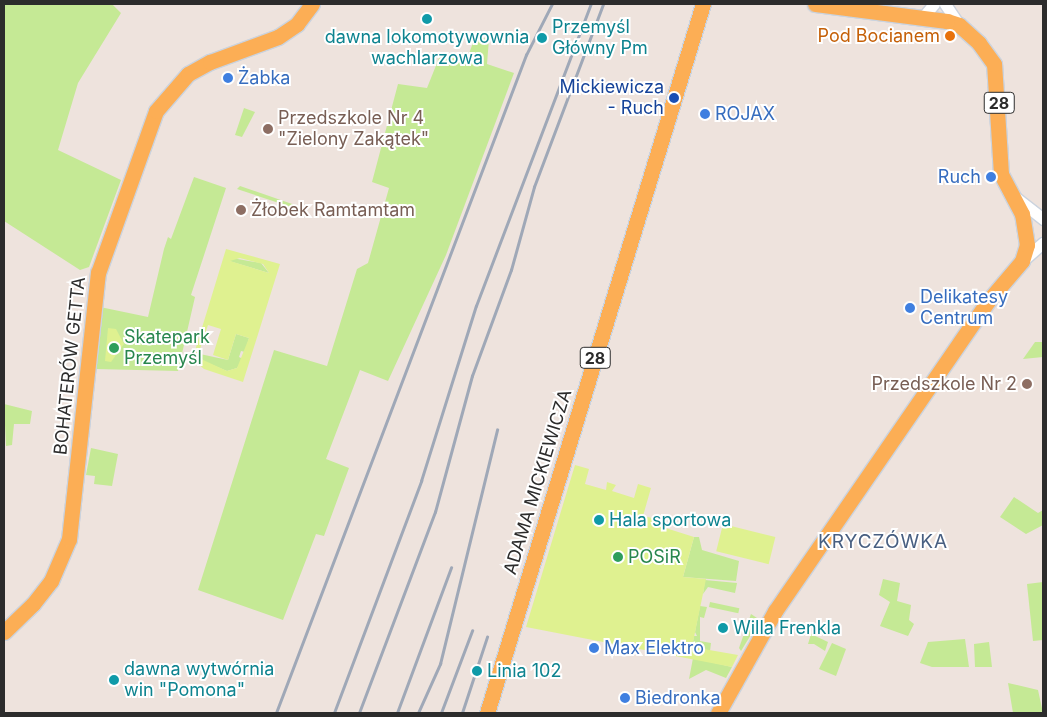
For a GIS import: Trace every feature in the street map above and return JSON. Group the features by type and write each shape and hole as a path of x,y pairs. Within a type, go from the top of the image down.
{"main road":[{"name":"BOHATERÓW GETTA","path":"4,632 33,604 51,581 69,539 98,273 156,111 188,74 210,62 278,38 297,24 312,4"},
{"name":"ADAMA MICKIEWICZA","path":"487,713 703,4"},
{"name":"28","path":"718,713 750,653 804,568 988,301 1022,261 1027,235 1022,214 1001,174 994,64 979,43 959,25 923,17 815,4"}],"street":[{"path":"923,17 934,4"},
{"path":"945,4 959,25"},
{"path":"1011,194 1042,220"},
{"path":"1022,261 1042,242"}],"green space":[{"path":"4,4 112,4 121,13 78,83 58,150 121,180 89,267 80,270 4,221"},
{"path":"475,37 489,39 487,64 514,73 446,255 388,381 360,370 326,459 349,468 324,536 316,534 283,620 198,590 274,350 327,366 357,269 368,263 389,188 372,182 398,84 427,88 441,53 466,62"},
{"path":"244,108 255,112 242,137 235,135"},
{"path":"194,177 226,188 191,295 195,297 178,371 96,369 100,307 148,317 164,249 168,237 171,239"},
{"path":"240,186 298,206 297,209 237,189"},
{"path":"226,249 280,264 243,382 204,369 196,362 194,354","holes":["240,258 263,264 269,273 230,261","208,325 221,329 213,355 228,360 236,334 249,338 237,368 227,371 201,359 200,349"]},
{"path":"232,258 261,263 269,273 229,261"},
{"name":"Skatepark Przemyśl","path":"108,328 116,329 124,344 111,362 105,361"},
{"path":"236,334 249,338 245,352 241,351 239,357 243,359 237,368 227,371 203,361 200,354 228,360"},
{"path":"1035,342 1043,342 1043,357 1023,359"},
{"path":"4,404 32,411 30,424 14,424 12,445 6,446"},
{"path":"91,448 118,454 112,486 94,484 95,476 86,475"},
{"name":"POSiR","path":"575,465 589,469 585,484 606,490 607,482 616,485 612,491 634,498 638,484 651,488 643,516 652,518 653,524 694,537 683,577 706,579 692,647 738,655 732,667 526,627"},
{"path":"1014,497 1038,513 1043,510 1043,525 1026,534 1000,517"},
{"path":"723,524 775,537 769,564 716,551"},
{"path":"694,537 699,537 702,550 739,561 736,581 683,577"},
{"path":"883,579 900,583 897,601 911,605 909,620 914,624 908,636 880,626 890,602 879,595"},
{"path":"705,580 737,583 735,593 708,587 703,594"},
{"path":"1043,582 1043,640 1033,641 1027,584"},
{"path":"710,602 739,608 738,613 709,607"},
{"path":"700,606 707,607 704,618 700,617 700,641 711,643 710,651 692,647 694,636 697,636 695,632"},
{"path":"751,614 760,620 741,651 739,648"},
{"path":"811,634 828,642 825,651 814,644 808,644"},
{"path":"965,639 969,667 932,667 920,663 928,642"},
{"path":"989,642 992,667 975,667 974,644"},
{"path":"832,643 846,649 836,676 819,669"},
{"path":"693,658 732,667 726,678 706,670 689,679"},
{"path":"1008,683 1038,690 1043,713 1013,713"}],"railway":[{"path":"276,713 526,55 552,4"},
{"path":"334,713 421,481 476,306 591,4"},
{"path":"359,713 435,512 472,376 511,270 534,187 603,4"},
{"path":"418,713 440,664 497,430"},
{"path":"397,713 451,568"},
{"path":"441,713 472,631"},
{"path":"462,713 487,637"}],"place":[{"name":"dawna lokomotywownia wachlarzowa","path":"427,19"},
{"name":"Pod Bocianem","path":"950,36"},
{"name":"Przemyśl Główny Pm","path":"542,38"},
{"name":"Żabka","path":"228,78"},
{"name":"Mickiewicza - Ruch","path":"674,98"},
{"name":"ROJAX","path":"705,114"},
{"name":"Przedszkole Nr 4 \"Zielony Zakątek\"","path":"268,129"},
{"name":"Ruch","path":"991,177"},
{"name":"Żłobek Ramtamtam","path":"241,210"},
{"name":"Delikatesy Centrum","path":"910,308"},
{"name":"Skatepark Przemyśl","path":"114,348"},
{"name":"Przedszkole Nr 2","path":"1027,384"},
{"name":"Hala sportowa","path":"599,520"},
{"name":"POSiR","path":"618,557"},
{"name":"Willa Frenkla","path":"723,628"},
{"name":"Max Elektro","path":"594,648"},
{"name":"Linia 102","path":"477,671"},
{"name":"dawna wytwórnia win \"Pomona\"","path":"114,680"},
{"name":"Biedronka","path":"625,698"}],"district":[{"name":"KRYCZÓWKA","path":"883,542"}]}
